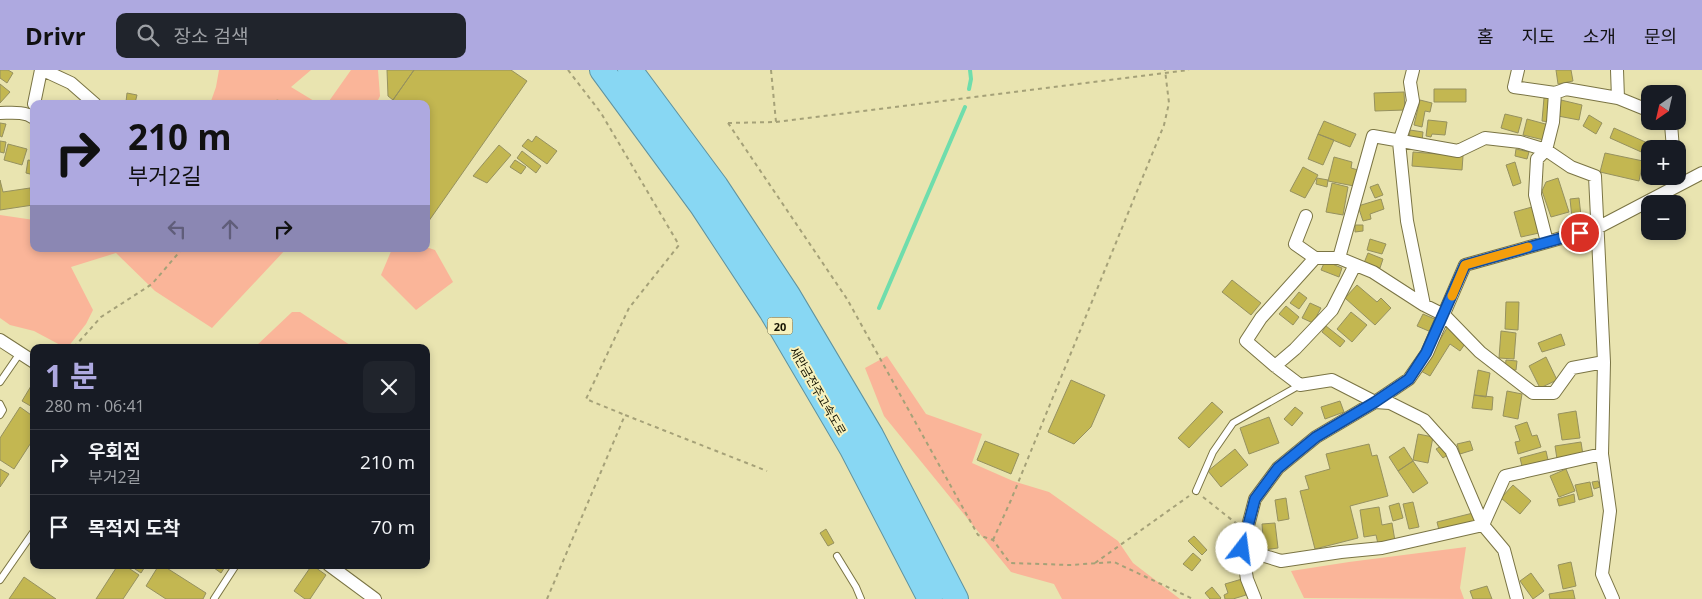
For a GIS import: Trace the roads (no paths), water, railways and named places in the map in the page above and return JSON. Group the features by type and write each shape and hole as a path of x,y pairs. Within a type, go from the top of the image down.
{"highway":[{"name":"새만금전주고속도로","path":"602,70 702,206 771,311 852,449 930,599"},
{"name":"새만금전주고속도로","path":"630,70 716,186 788,295 871,434 956,599"}],"street":[{"path":"35,100 42,70 70,83 89,100"},
{"path":"1413,70 1410,82 1413,101 1399,142 1407,220 1424,305"},
{"path":"1518,70 1514,87 1556,94 1566,88 1618,98 1641,108"},
{"path":"1616,70 1618,98"},
{"path":"1547,242 1535,195 1537,159 1546,150 1553,122 1556,94"},
{"path":"0,113 30,111"},
{"path":"1339,258 1373,136 1458,151 1485,138 1520,142 1546,150 1570,167 1595,176 1604,362 1602,454 1610,511 1602,574 1613,599"},
{"path":"1255,599 1247,579 1242,549 1255,499 1278,468 1316,437 1375,402 1409,379 1426,353 1465,265 1597,228 1666,190 1702,173"},
{"path":"1666,190 1667,185"},
{"path":"1306,216 1295,244 1315,258 1339,258 1373,272 1424,305 1444,315 1480,352 1533,393 1554,393 1572,368 1604,362"},
{"path":"1315,258 1261,318 1246,341 1300,385 1332,380 1375,402 1390,404 1424,420 1452,450 1483,525 1504,550 1517,599"},
{"path":"1275,366 1295,349 1332,310 1355,265"},
{"path":"0,340 30,359"},
{"path":"1483,525 1505,476 1602,454"},
{"path":"1242,549 1281,561 1382,548 1483,525"},
{"path":"335,569 376,599"}],"lane":[{"path":"0,382 20,353"},
{"path":"1196,492 1213,452 1234,423 1300,385"},
{"path":"0,404 3,410 0,415"},
{"path":"0,580 30,537"},
{"path":"837,556 861,599"},
{"path":"214,599 233,569"}],"waterway":[{"path":"969,89 970,70"},
{"path":"879,308 965,107"}]}
